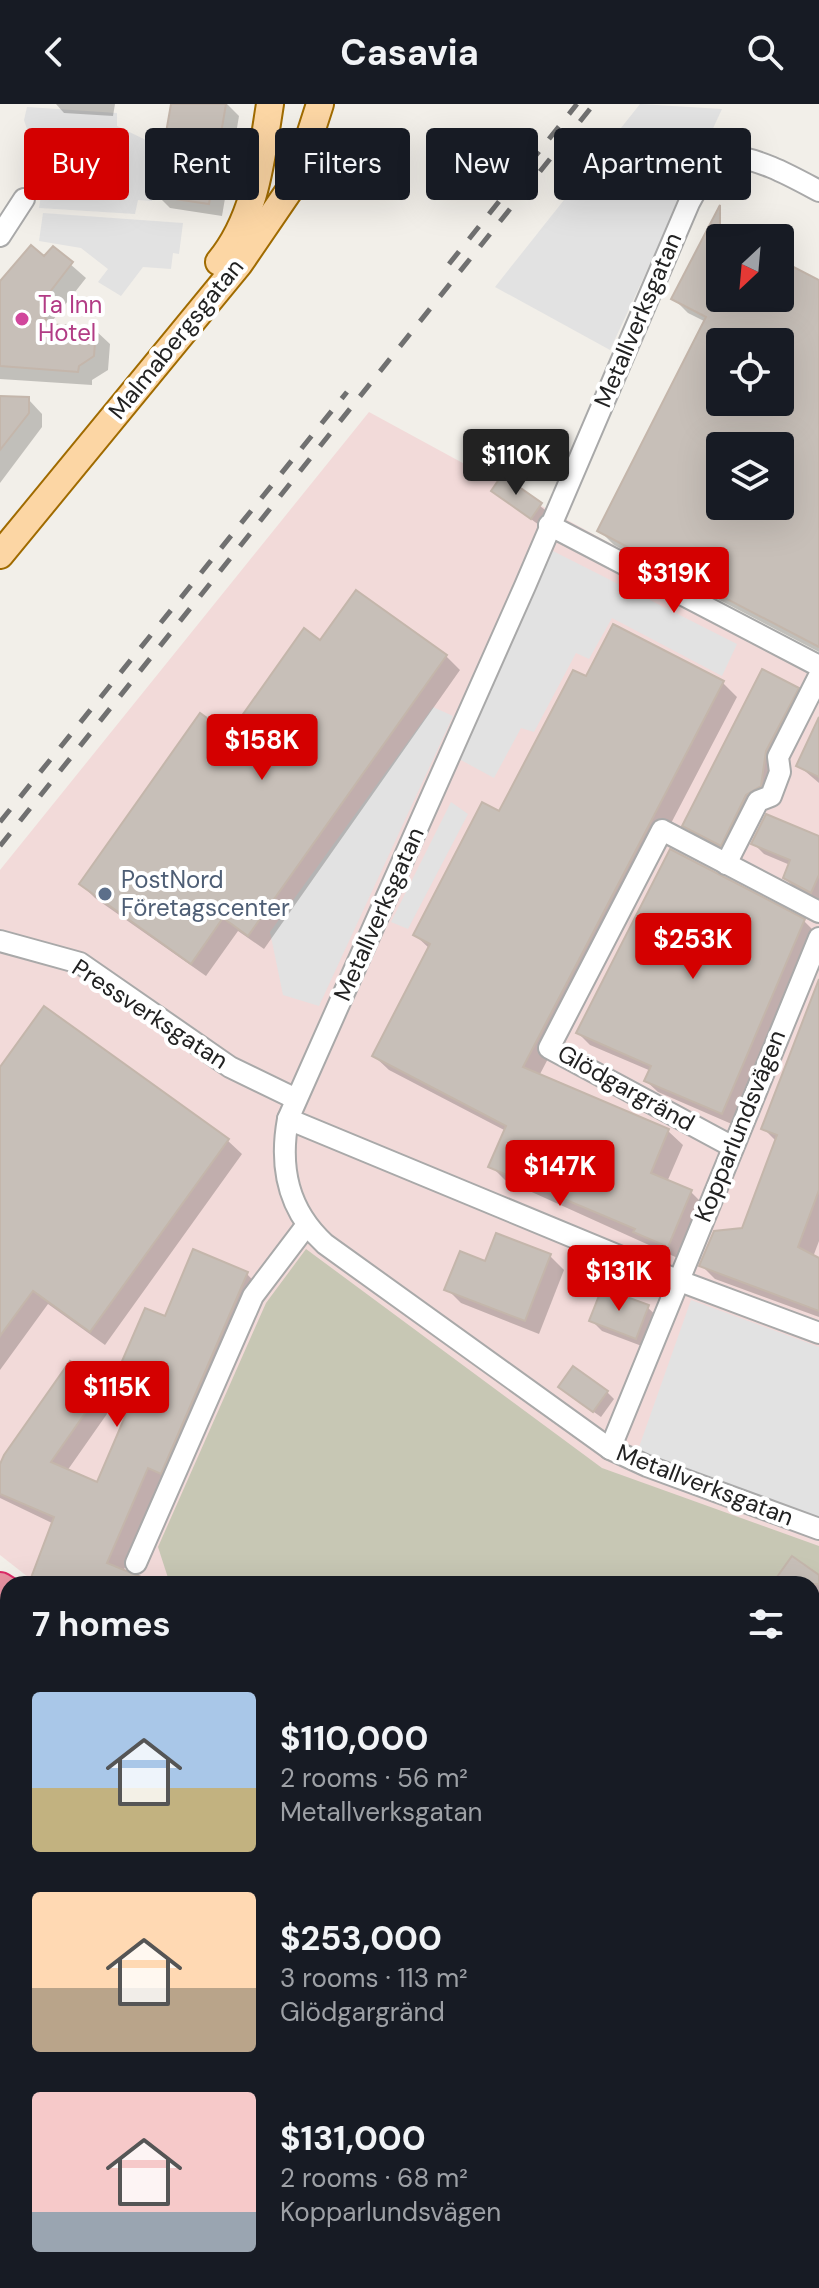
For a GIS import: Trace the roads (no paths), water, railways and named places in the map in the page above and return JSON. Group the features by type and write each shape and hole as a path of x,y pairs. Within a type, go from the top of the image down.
{"main road":[{"name":"Malmabergsgatan","path":"0,530 225,255 245,220 257,185 270,104"},
{"name":"Malmabergsgatan","path":"0,555 239,264 295,182 309,143 317,105"}],"street":[{"name":"Metallverksgatan","path":"819,191 770,165 741,157 726,155 707,170 689,203 296,1099 288,1119 284,1169 293,1204 306,1226 325,1244 610,1449 647,1466 819,1529"},
{"path":"0,236 24,199"},
{"path":"549,525 819,666"},
{"path":"726,864 758,801 771,796 780,772 778,757 819,676"},
{"name":"Glödgargränd","path":"733,1147 549,1048 662,830 819,912"},
{"name":"Kopparlundsvägen","path":"610,1449 819,938"},
{"name":"Pressverksgatan","path":"0,941 80,963 230,1067 296,1099"},
{"path":"288,1119 677,1280 819,1333"},
{"path":"136,1563 253,1296 306,1226"}],"railway":[{"path":"449,264 577,104"},
{"path":"0,846 594,104"},
{"path":"0,822 347,392"}],"place":[{"name":"Ta Inn Hotel","path":"22,319"},
{"name":"PostNord Företagscenter","path":"105,894"}]}
